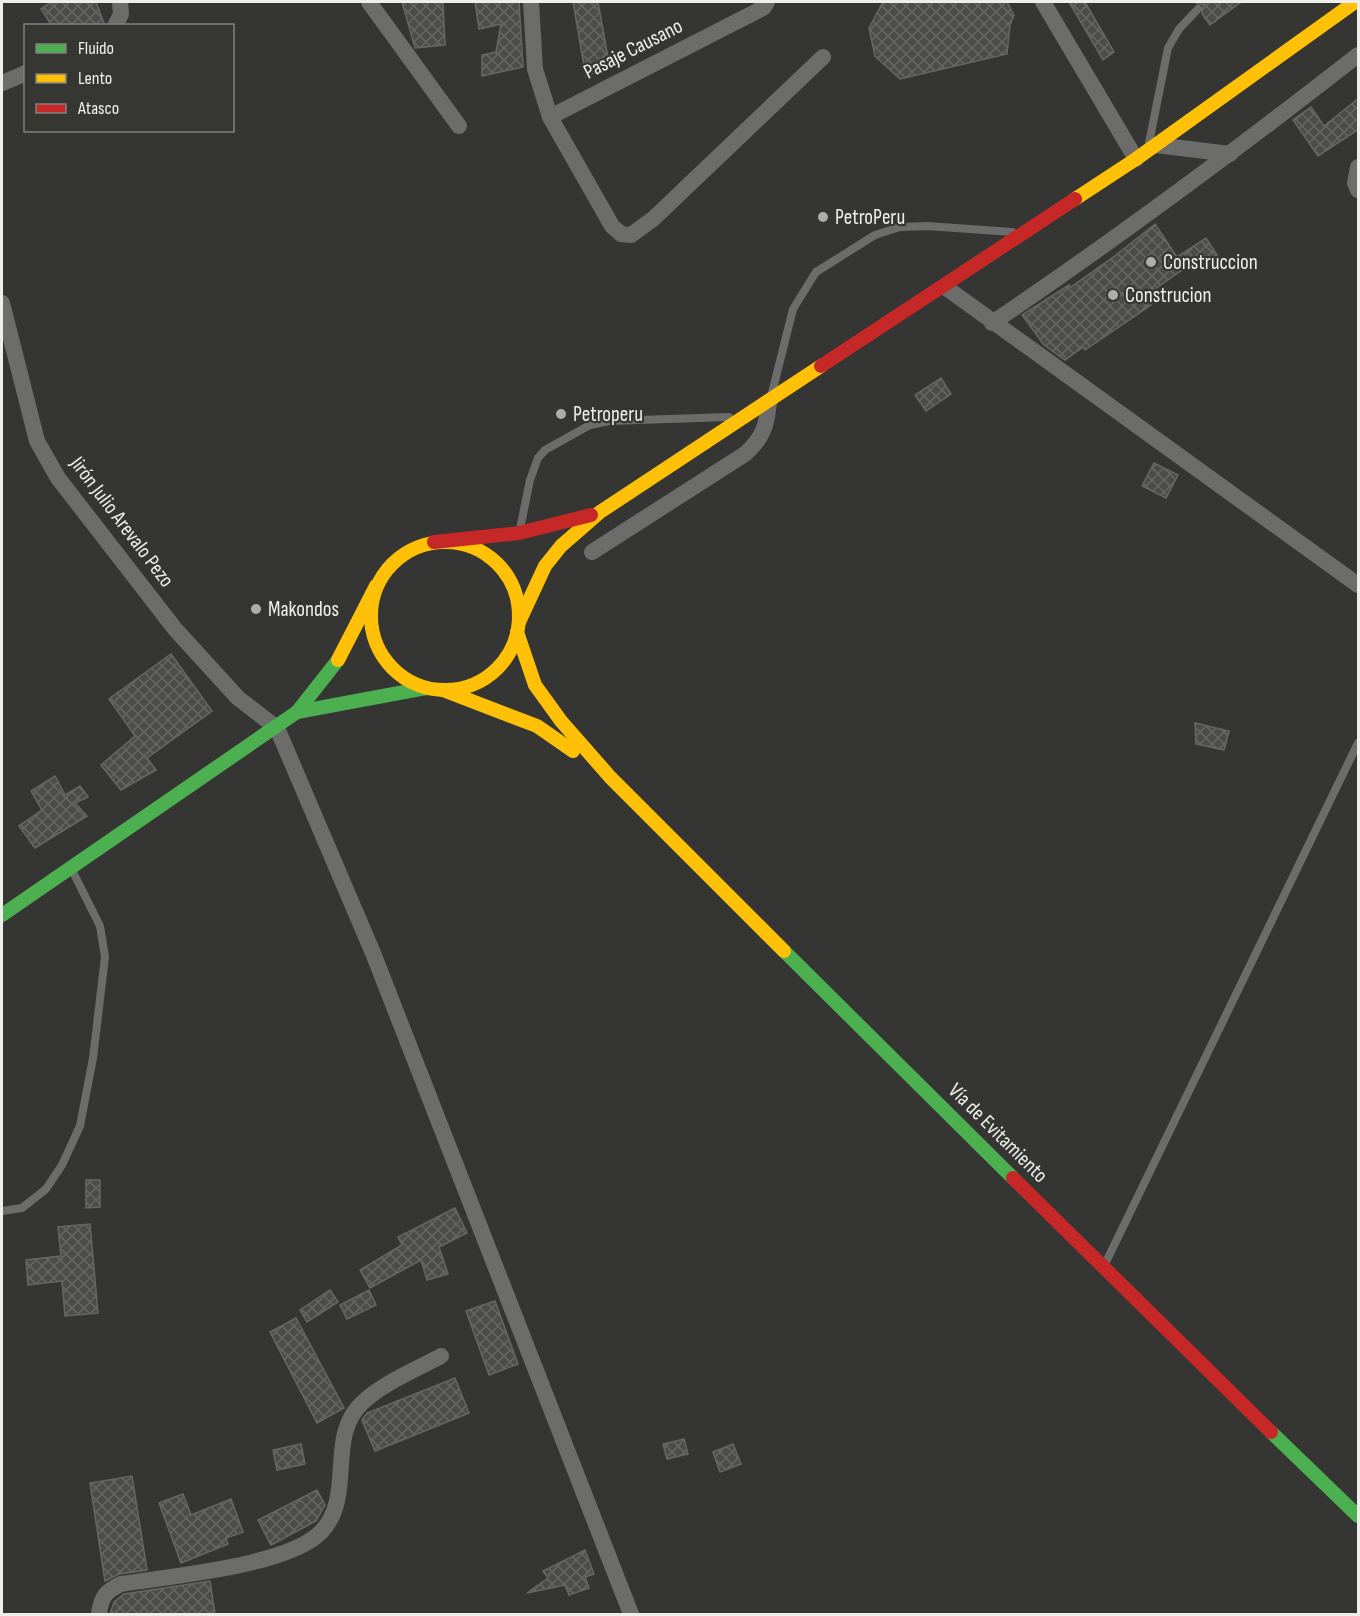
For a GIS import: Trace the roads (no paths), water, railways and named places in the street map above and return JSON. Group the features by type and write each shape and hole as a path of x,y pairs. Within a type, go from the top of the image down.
{"main road":[{"path":"376,586 370,611 373,637 384,660 402,678 426,688 443,690 468,687 491,675 508,656 545,566 561,546 600,512 1147,152 1355,2"},
{"path":"2,915 277,728 297,712 329,674 351,639 376,586 386,570 400,556 416,547 434,542 519,533 600,512"},
{"path":"434,542 456,543 478,549 496,562 509,579 517,600 518,627"},
{"name":"Vía de Evitamiento","path":"518,627 535,685 561,721 610,777 1103,1268 1359,1516"},
{"path":"297,712 426,688"},
{"name":"Vía de Evitamiento","path":"443,690 537,726 610,777"}],"street":[{"path":"116,24 121,14 120,2"},
{"path":"369,2 459,126"},
{"path":"531,2 535,69 550,117 612,226 621,234 631,235 653,219 823,57"},
{"name":"Pasaje Causano","path":"550,117 763,8 768,2"},
{"path":"1043,2 1147,152 1230,153"},
{"path":"992,323 1230,153 1359,56"},
{"path":"2,83 24,74"},
{"path":"1359,167 1355,183 1359,190"},
{"path":"945,287 992,323 1356,578"},
{"name":"Jirón Julio Arevalo Pezo","path":"2,303 37,441 58,478 175,628 238,698 277,728"},
{"path":"592,552 745,454 758,442 767,428 770,402"},
{"path":"277,728 373,953 631,1614"},
{"path":"99,1614 107,1590 121,1584 260,1560 301,1546 321,1532 334,1515 340,1493 345,1435 352,1416 362,1403 380,1390 441,1356"}],"lane":[{"path":"1147,152 1168,48 1179,29 1198,9"},
{"path":"770,402 793,309 816,272 875,235 900,227 927,226 1026,233"},
{"path":"519,533 530,480 538,458 546,450 590,425 609,421 747,417"},
{"path":"1103,1268 1359,742"},
{"path":"2,1211 22,1208 46,1189 62,1166 80,1126 93,1058 105,957 100,927 72,869"}],"place":[{"name":"PetroPeru","path":"823,217"},
{"name":"Construccion","path":"1151,262"},
{"name":"Construcion","path":"1113,295"},
{"name":"Petroperu","path":"561,414"},
{"name":"Makondos","path":"256,609"}]}
